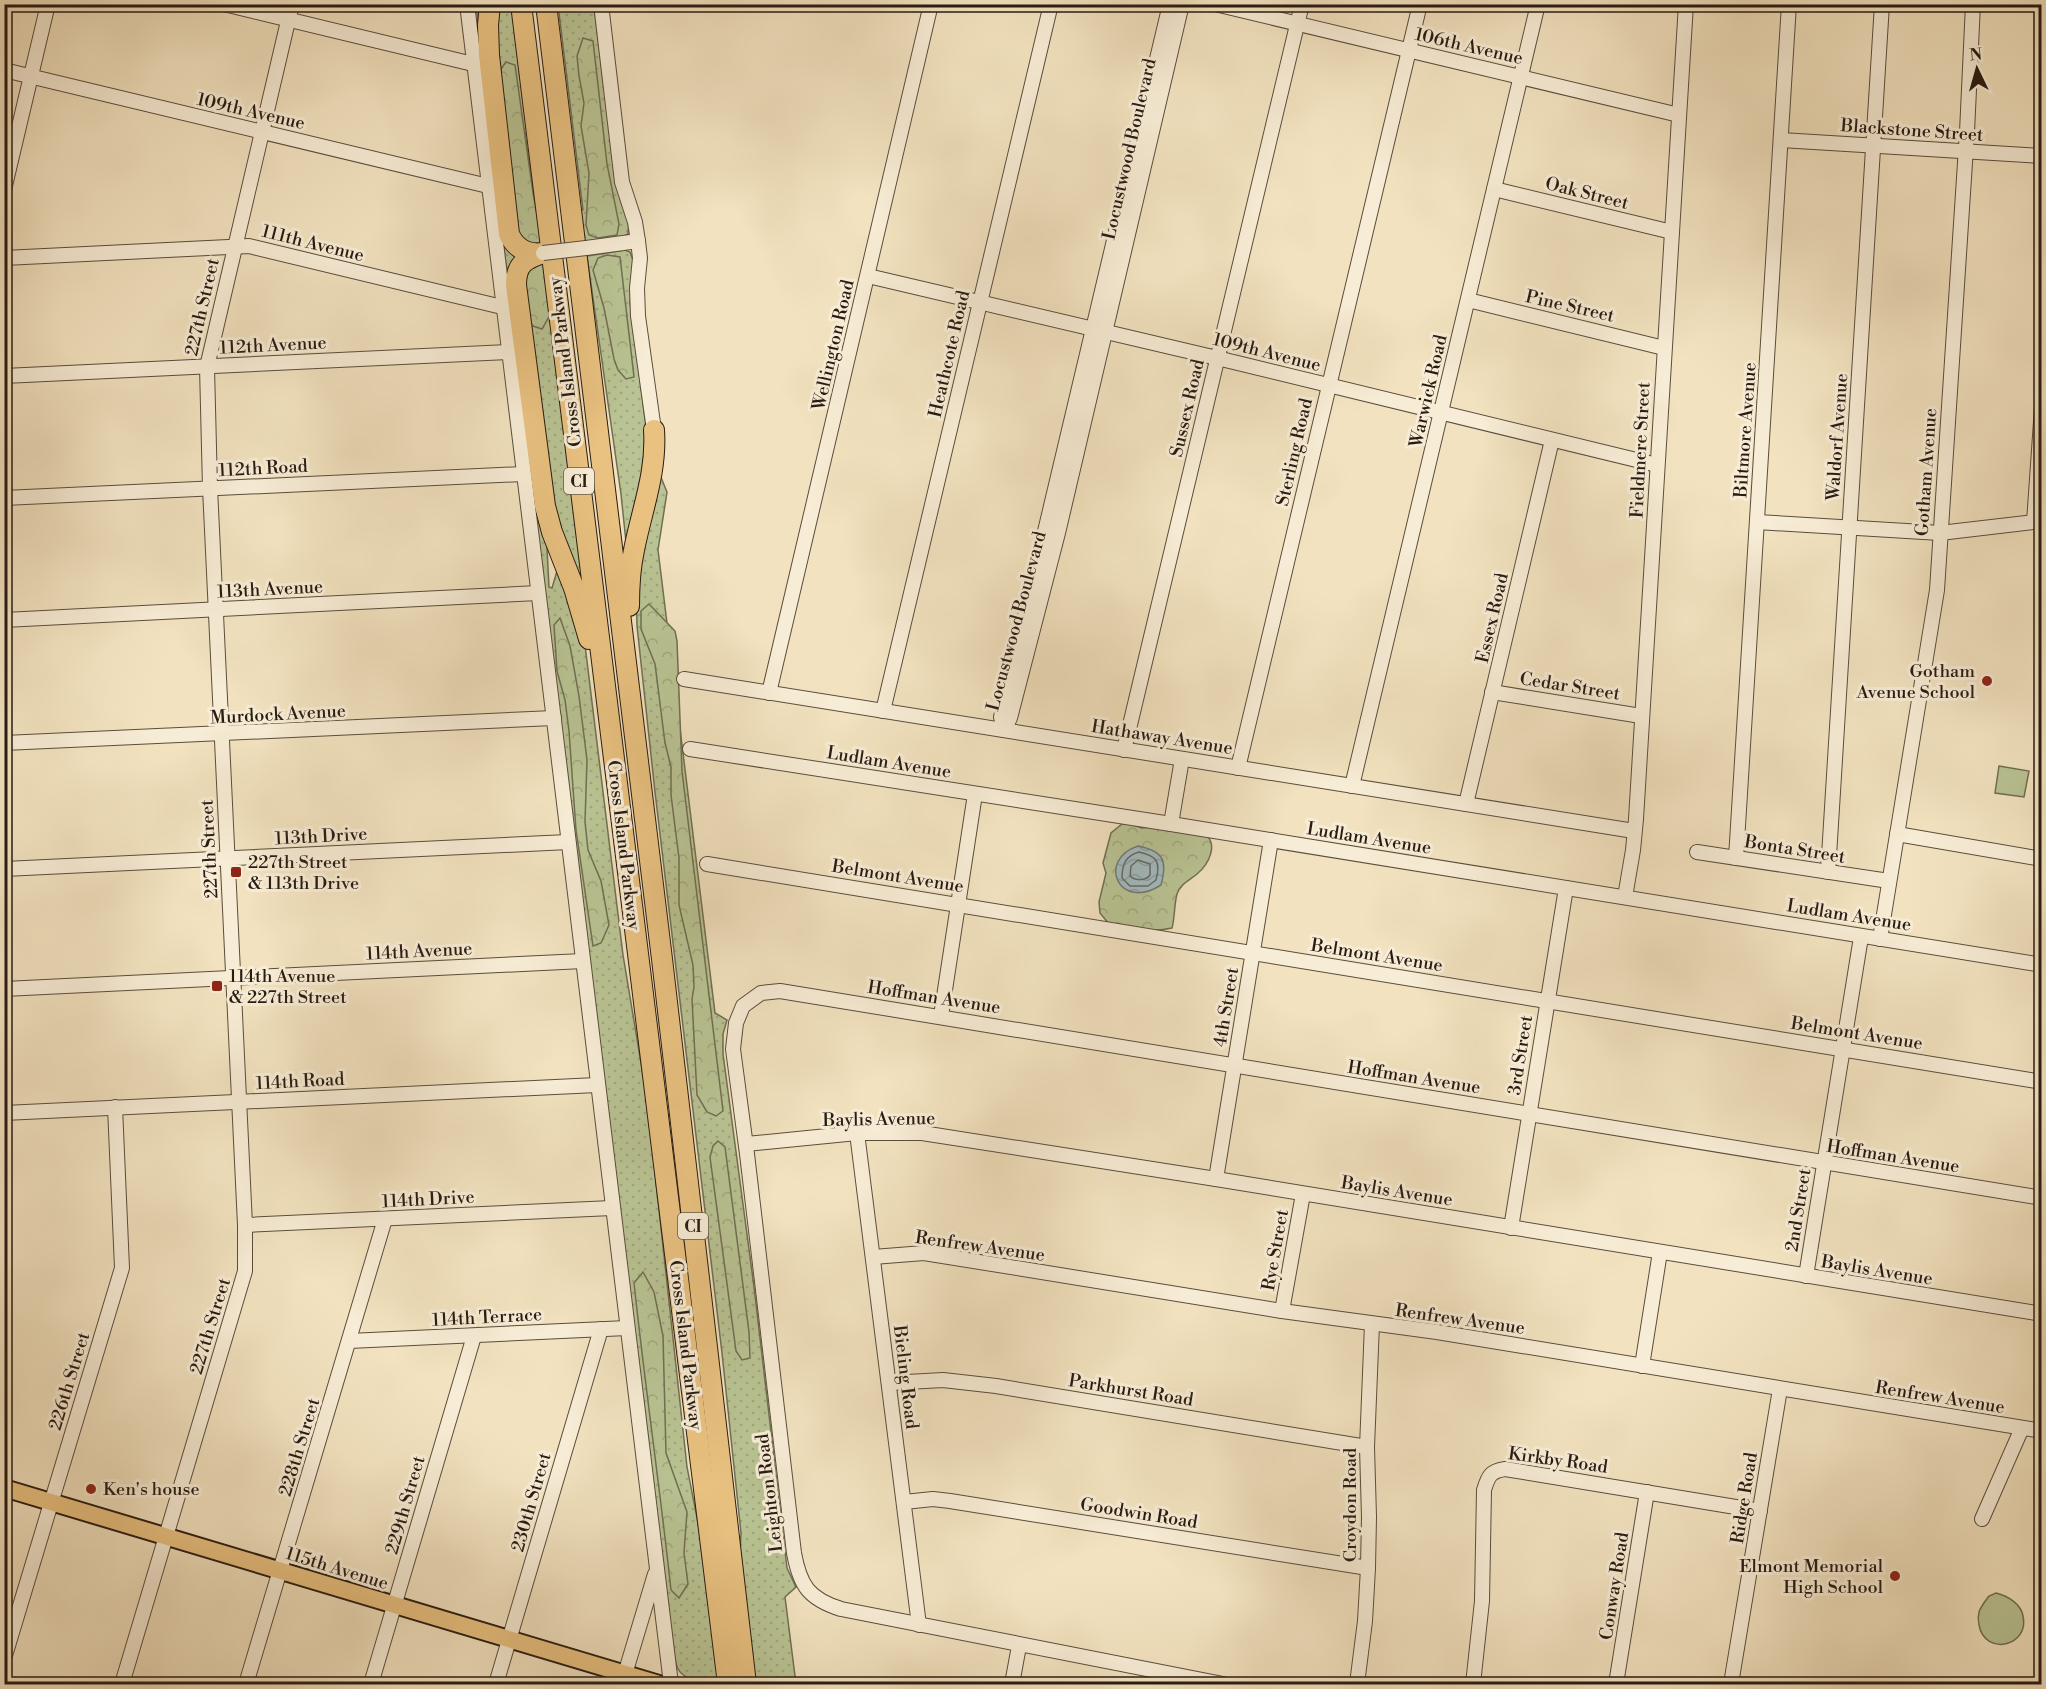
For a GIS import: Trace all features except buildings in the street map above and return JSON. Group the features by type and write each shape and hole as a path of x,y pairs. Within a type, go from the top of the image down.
{"highway":[{"path":"490,4 489,56 509,234 514,243 524,250 543,253"},
{"name":"Cross Island Parkway","path":"521,4 606,700 736,1678"},
{"name":"Cross Island Parkway","path":"546,4 631,704 736,1678"},
{"path":"543,253 522,262 517,270 515,281 540,479 552,532 574,588 606,700"},
{"path":"631,704 630,574 653,471 654,430"}],"main road":[{"name":"115th Avenue","path":"4,1488 510,1639 623,1679 659,1684"}],"street":[{"path":"4,190 10,142 31,77 48,4"},
{"path":"224,4 473,64"},
{"name":"227th Street","path":"122,1684 245,1271 245,1226 210,488 207,367 292,4"},
{"path":"467,4 671,1684"},
{"path":"601,4 622,182 635,222 638,241 640,258 637,288 638,316 654,430"},
{"name":"Wellington Road","path":"769,693 931,4"},
{"name":"Heathcote Road","path":"883,711 1052,4"},
{"name":"Locustwood Boulevard","path":"1004,730 1001,717 1051,532 1138,163 1170,4"},
{"name":"Locustwood Boulevard","path":"1138,163 1182,4"},
{"name":"106th Avenue","path":"1215,4 1679,115"},
{"name":"Sussex Road","path":"1124,750 1302,4"},
{"name":"Sterling Road","path":"1238,768 1420,4"},
{"name":"Warwick Road","path":"1352,786 1538,4"},
{"name":"Fieldmere Street","path":"1625,897 1633,850 1686,4"},
{"name":"Biltmore Avenue","path":"1736,858 1789,4"},
{"name":"Waldorf Avenue","path":"1828,872 1882,4"},
{"name":"Gotham Avenue","path":"1880,939 1936,590 1973,4"},
{"name":"109th Avenue","path":"4,70 488,186"},
{"name":"Blackstone Street","path":"1781,140 2042,156"},
{"name":"Oak Street","path":"1494,189 1672,232"},
{"path":"543,253 638,241"},
{"name":"111th Avenue","path":"4,258 249,246 502,307"},
{"name":"109th Avenue","path":"868,276 1657,465"},
{"name":"Pine Street","path":"1468,300 1664,348"},
{"name":"112th Avenue","path":"4,376 508,352"},
{"path":"1757,522 1940,533 2038,521 2042,407"},
{"name":"Essex Road","path":"1466,804 1552,440"},
{"name":"112th Road","path":"4,498 523,474"},
{"name":"113th Avenue","path":"4,620 538,593"},
{"name":"Hathaway Avenue","path":"684,679 1634,831"},
{"name":"Cedar Street","path":"1492,692 1641,716"},
{"name":"Murdock Avenue","path":"4,743 554,718"},
{"name":"Ludlam Avenue","path":"690,749 1171,824 2042,965"},
{"path":"1171,824 1182,759"},
{"path":"941,1016 975,794"},
{"path":"1897,834 2042,859"},
{"name":"4th Street","path":"1216,1179 1271,840"},
{"name":"113th Drive","path":"4,869 568,842"},
{"name":"Bonta Street","path":"1697,852 1889,881"},
{"name":"Belmont Avenue","path":"708,864 2042,1082"},
{"name":"3rd Street","path":"1511,1228 1566,888"},
{"name":"2nd Street","path":"1806,1276 1861,937"},
{"name":"114th Avenue","path":"4,988 583,961"},
{"name":"Hoffman Avenue","path":"780,991 2042,1198"},
{"name":"Leighton Road","path":"780,991 761,993 743,1006 736,1023 732,1049 746,1144 793,1542 801,1580 814,1598 827,1605 1019,1646 1223,1684"},
{"name":"114th Road","path":"4,1113 597,1085"},
{"name":"226th Street","path":"4,1659 122,1268 115,1107"},
{"name":"Baylis Avenue","path":"746,1144 857,1133 922,1133 2042,1314"},
{"name":"Bieling Road","path":"857,1133 919,1625"},
{"name":"Rye Street","path":"1282,1311 1303,1194"},
{"name":"114th Drive","path":"245,1226 612,1208"},
{"name":"228th Street","path":"246,1684 385,1219"},
{"path":"1642,1366 1660,1252"},
{"name":"Renfrew Avenue","path":"873,1257 924,1253 1282,1311 1437,1332 2042,1431"},
{"name":"Croydon Road","path":"1357,1684 1365,1621 1368,1568 1370,1516 1367,1447 1372,1324"},
{"name":"114th Terrace","path":"349,1341 627,1328"},
{"name":"230th Street","path":"496,1684 601,1329"},
{"name":"229th Street","path":"371,1684 474,1336"},
{"name":"Parkhurst Road","path":"889,1383 943,1380 996,1386 1367,1447"},
{"name":"Ridge Road","path":"1731,1684 1780,1389"},
{"path":"1982,1519 2022,1428"},
{"name":"Kirkby Road","path":"1473,1684 1482,1601 1484,1490 1489,1475 1496,1470 1505,1469 1760,1511"},
{"name":"Conway Road","path":"1616,1684 1647,1492"},
{"name":"Goodwin Road","path":"903,1502 950,1500 1368,1568"},
{"path":"623,1679 656,1569"},
{"path":"1012,1684 1019,1646"}],"green space":[{"path":"476,5 485,5 521,256 546,530 549,587 552,588 557,571 584,637 623,955 647,1099 687,1467 706,1564 720,1684 703,1682 685,1676 678,1669 674,1655 532,490"},
{"path":"497,5 513,5 529,131 525,133 543,247 526,244 494,42"},
{"path":"558,5 594,5 613,159 629,220 628,234 622,237 583,242 579,211 583,210"},
{"path":"583,38 593,41 607,164 619,224 617,235 598,238 589,235 586,225 589,173 581,126 584,103 577,56"},
{"path":"506,62 515,65 543,247 526,244 518,234 502,110 501,69"},
{"path":"625,250 630,252 634,263 630,302 650,458 626,542 587,256"},
{"path":"607,255 620,257 634,377 626,379 618,370 614,359 604,308 593,270 598,258"},
{"path":"545,261 585,594 557,530 523,282"},
{"path":"545,261 551,313 542,329 533,326 528,319 523,282 528,271"},
{"path":"660,475 667,492 658,550 715,1013 727,1020 723,1034 723,1054 754,1287 787,1568 796,1587 785,1597 796,1684 755,1684 740,1553 741,1533 722,1353 637,626 636,580"},
{"path":"649,604 675,631 677,641 682,771 723,1111 716,1116 707,1112 697,1095 692,999 693,965 679,905 679,858 671,795 671,767 665,743 655,664 641,629 641,611"},
{"path":"560,618 570,646 587,760 585,822 588,850 601,881 609,925 601,943 593,946 576,830 565,700 557,671 554,625"},
{"path":"1999,766 2029,771 2024,797 1995,793"},
{"path":"1122,824 1204,833 1211,843 1211,854 1208,860 1201,870 1178,891 1172,928 1148,930 1109,924 1100,913 1099,902 1106,873 1103,863 1111,833"},
{"path":"718,1141 725,1147 749,1332 750,1358 742,1360 736,1351 710,1157 713,1146"},
{"path":"643,1272 654,1292 663,1336 666,1453 687,1512 684,1553 688,1584 679,1598 671,1590 634,1283"},
{"path":"1996,1593 2013,1601 2020,1608 2023,1616 2020,1635 2006,1644 1989,1641 1983,1635 1979,1623 1978,1615 1981,1608 1989,1596"}],"water":[{"path":"1138,846 1158,854 1163,863 1161,885 1146,892 1134,892 1124,888 1118,881 1116,872 1118,862 1125,853"}],"place":[{"name":"Gotham Avenue School","path":"1987,681"},
{"name":"227th Street & 113th Drive","path":"236,872"},
{"name":"114th Avenue & 227th Street","path":"217,986"},
{"name":"Ken's house","path":"91,1489"},
{"name":"Elmont Memorial High School","path":"1895,1576"}]}
